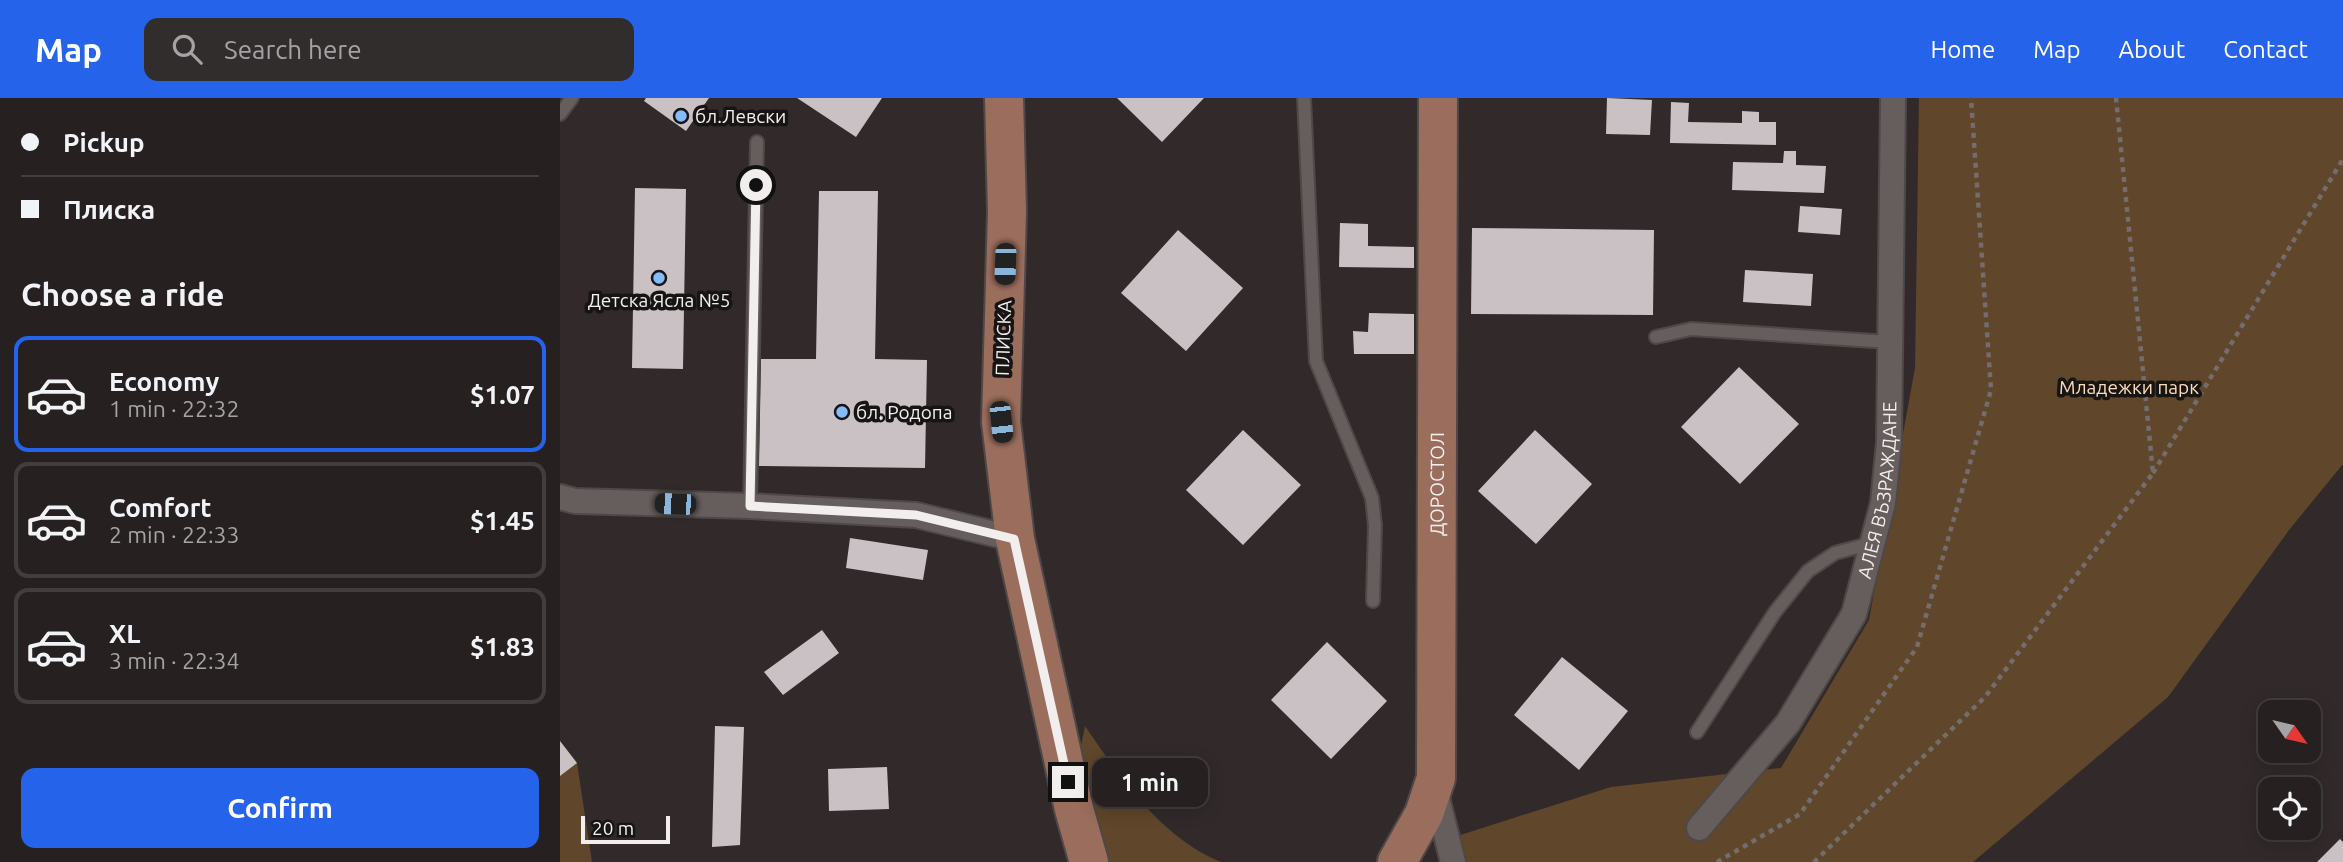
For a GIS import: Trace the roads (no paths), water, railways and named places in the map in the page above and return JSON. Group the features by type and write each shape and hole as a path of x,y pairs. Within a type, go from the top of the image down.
{"main road":[{"name":"ПЛИСКА","path":"1004,98 1007,211 1001,422 1014,539 1074,809 1089,862"},
{"name":"ДОРОСТОЛ","path":"1397,862 1424,814 1436,778 1438,98"},
{"path":"1061,862 1074,809"}],"street":[{"name":"АЛЕЯ ВЪЗРАЖДАНЕ","path":"1699,828 1788,723 1854,614 1873,543 1883,503 1889,443 1893,98"},
{"path":"560,497 575,501 750,506 916,515 1014,539"},
{"path":"1436,778 1438,802 1453,862"}],"lane":[{"path":"560,114 572,98"},
{"path":"1304,98 1315,361 1371,498 1375,526 1373,601"},
{"path":"750,506 757,142"},
{"path":"1656,337 1691,329 1889,342"},
{"path":"1697,732 1774,612 1808,571 1835,553 1873,543"}],"place":[{"name":"бл.Левски","path":"681,116"},
{"name":"Детска Ясла №5","path":"659,278"},
{"name":"бл. Родопа","path":"842,412"}],"park label":[{"name":"Младежки парк","path":"2129,387"}]}
